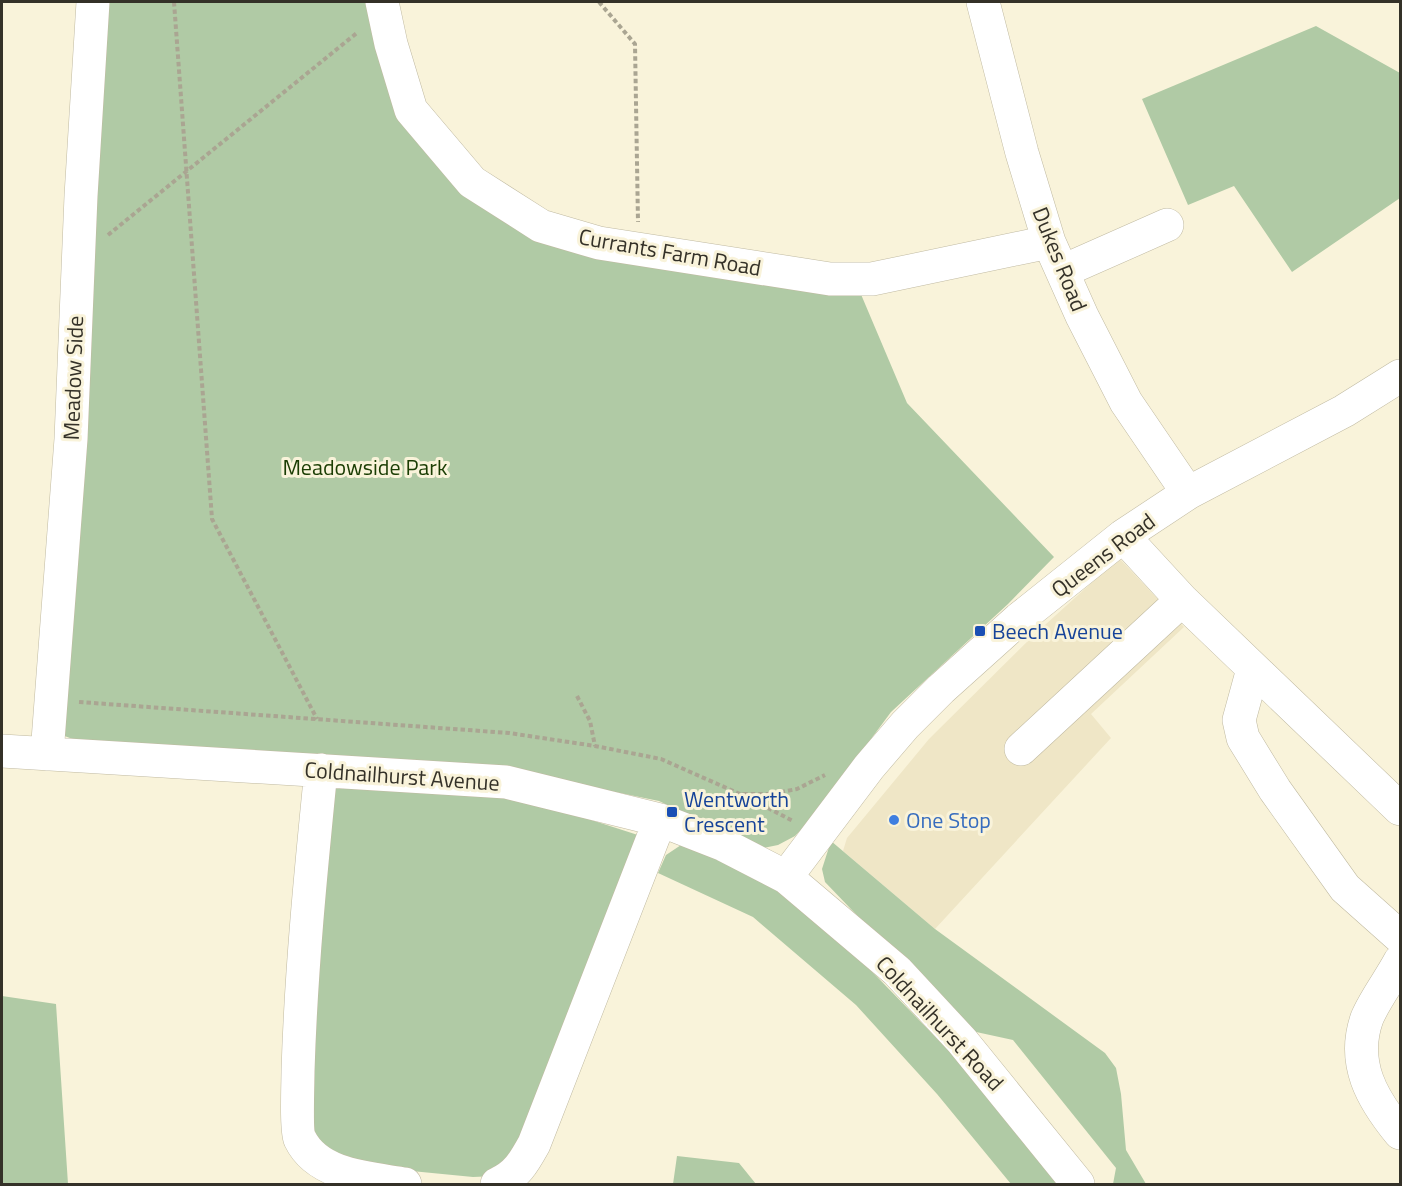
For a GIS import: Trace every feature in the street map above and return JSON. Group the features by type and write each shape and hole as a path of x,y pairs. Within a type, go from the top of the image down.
{"street":[{"name":"Meadow Side","path":"47,754 72,439 78,260 93,2"},
{"name":"Dukes Road","path":"983,2 1019,143 1049,242 1082,316 1126,402 1188,494"},
{"name":"Currants Farm Road","path":"384,8 391,44 411,110 472,182 541,226 599,243 830,279 872,279 1049,242"},
{"path":"1063,271 1167,225"},
{"name":"Queens Road","path":"786,877 876,759 905,725 941,689 1019,619 1123,536 1188,494 1344,411 1401,376"},
{"path":"1123,536 1182,600 1401,809"},
{"path":"1021,749 1182,600"},
{"path":"1253,669 1239,720 1243,738 1275,790 1345,888 1401,937"},
{"name":"Coldnailhurst Avenue","path":"2,751 506,782 660,820 724,845 786,877"},
{"path":"321,770 309,889 299,1049 297,1091 299,1138 319,1163 347,1174 405,1185"},
{"path":"498,1185 521,1169 534,1144 660,820"},
{"name":"Coldnailhurst Road","path":"786,877 897,970 962,1041 1078,1185"},
{"path":"1401,961 1368,1016 1361,1039 1368,1087 1384,1114 1401,1133"}],"path":[{"path":"174,2 212,519 317,719"},
{"path":"599,2 635,44 639,250"},
{"path":"78,260 186,169 358,32 384,8"},
{"path":"577,696 590,721 595,746"},
{"path":"51,700 509,733 595,746 661,759 740,794 818,834"},
{"path":"740,794 771,794 797,789 827,773"}],"shaded area":[{"path":"1119,558 1184,627 1091,714 1111,738 935,929 843,851 847,838 929,739 1035,634"}],"green space":[{"name":"Meadowside Park","path":"104,2 370,2 405,115 540,235 860,292 907,403 1054,557 1008,604 891,712 814,816 795,836 778,845 758,849 659,801 508,770 83,743 62,735"},
{"path":"1316,26 1400,73 1400,198 1292,272 1234,186 1188,205 1142,99"},
{"path":"333,787 507,793 641,836 541,1105 496,1176 473,1177 350,1165 318,1147 305,1104"},
{"path":"831,841 935,929 1105,1053 1116,1068 1121,1094 1126,1150 1146,1184 1113,1184 1116,1168 1013,1040 967,1030 825,882 822,869"},
{"path":"681,845 725,862 787,896 853,952 985,1088 1061,1184 1011,1184 937,1094 856,1005 753,917 658,873 666,855"},
{"path":"2,996 56,1004 68,1184 2,1184"},
{"path":"677,1156 739,1163 756,1184 673,1184"}],"place":[{"name":"Beech Avenue","path":"980,631"},
{"name":"Wentworth Crescent","path":"672,812"},
{"name":"One Stop","path":"894,820"}]}
